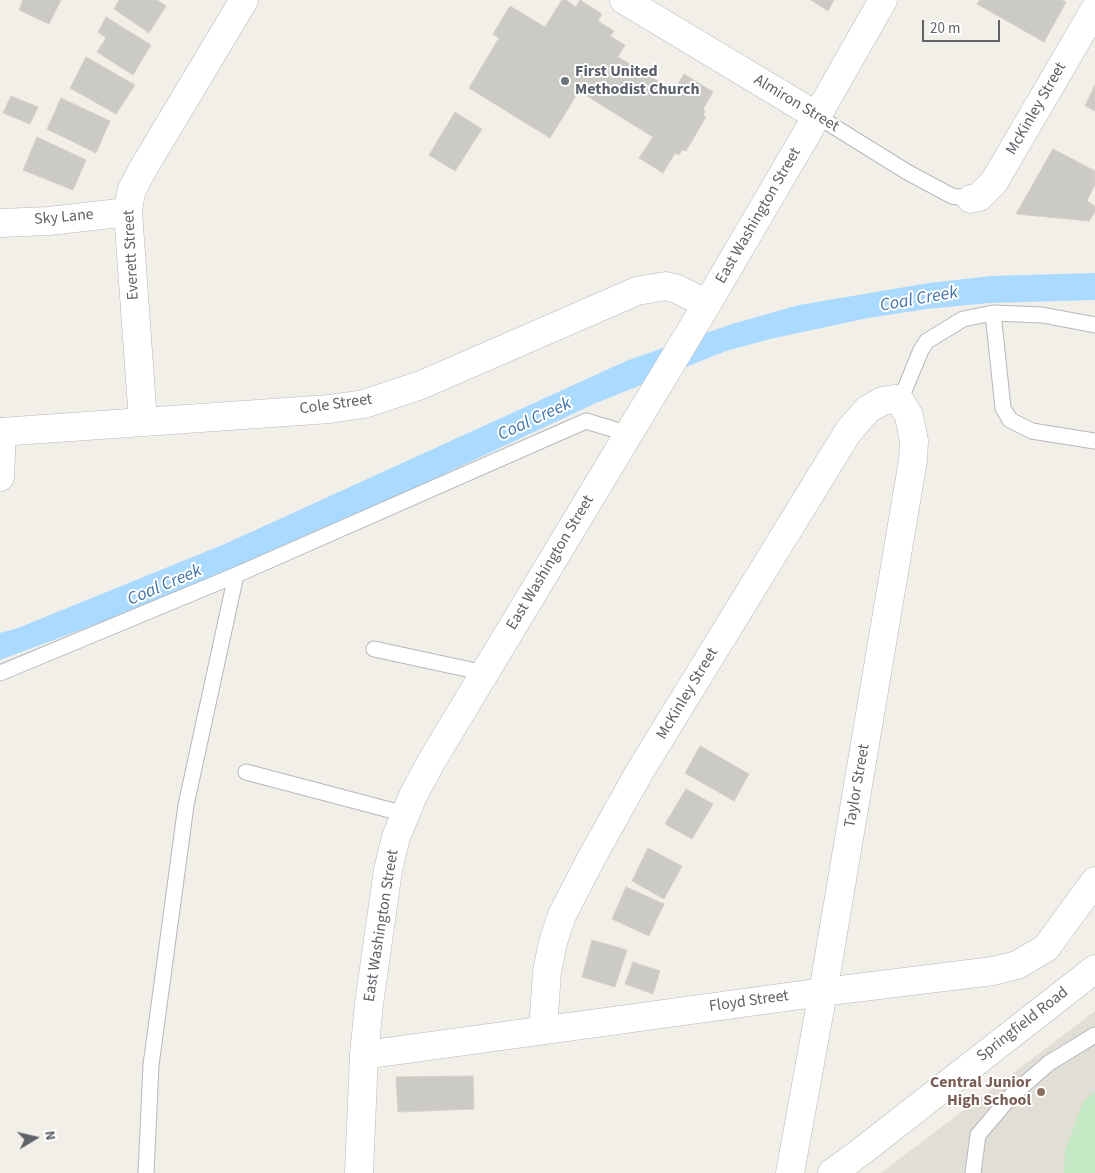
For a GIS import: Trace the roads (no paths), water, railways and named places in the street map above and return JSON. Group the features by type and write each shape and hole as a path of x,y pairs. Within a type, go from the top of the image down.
{"street":[{"name":"Everett Street","path":"142,421 128,212 132,189 244,0"},
{"name":"Almiron Street","path":"624,0 817,116"},
{"name":"East Washington Street","path":"359,1173 364,1055 369,1004 388,870 396,837 405,814 430,762 707,304 883,0"},
{"name":"McKinley Street","path":"971,199 979,197 994,182 1095,9"},
{"name":"Sky Lane","path":"0,223 49,221 128,212"},
{"name":"Cole Street","path":"1,432 329,409 364,404 421,385 637,291 666,286 677,289 707,304"},
{"name":"McKinley Street","path":"543,1030 547,972 553,942 562,915 640,772 848,432 867,410 882,401 895,399 900,401"},
{"name":"Taylor Street","path":"790,1173 823,992 913,460 914,441 909,416 900,401"},
{"path":"0,477 1,432"},
{"name":"Floyd Street","path":"364,1055 823,992 993,971 1017,965 1046,948 1095,881"},
{"name":"Springfield Road","path":"832,1173 1095,969"}],"lane":[{"name":"Almiron Street","path":"817,116 907,172 944,192 963,199 971,199"},
{"path":"993,314 1003,408 1010,420 1032,431 1095,441"},
{"path":"900,401 920,350 927,341 963,319 993,314 1042,314 1095,325"},
{"path":"0,673 236,574 586,421 629,434"},
{"path":"146,1173 151,1065 186,805 236,574"},
{"path":"374,648 485,673"},
{"path":"246,772 405,814"},
{"path":"973,1173 978,1135 1011,1096 1049,1063 1095,1035"}],"water":[{"name":"Coal Creek","path":"1095,273 1095,300 989,303 927,309 868,318 770,339 726,351 596,403 331,527 153,603 0,660 0,633 18,628 227,543 626,361 732,324 799,305 929,283 991,276"}],"place":[{"name":"First United Methodist Church","path":"565,81"},
{"name":"Central Junior High School","path":"1041,1092"}]}
